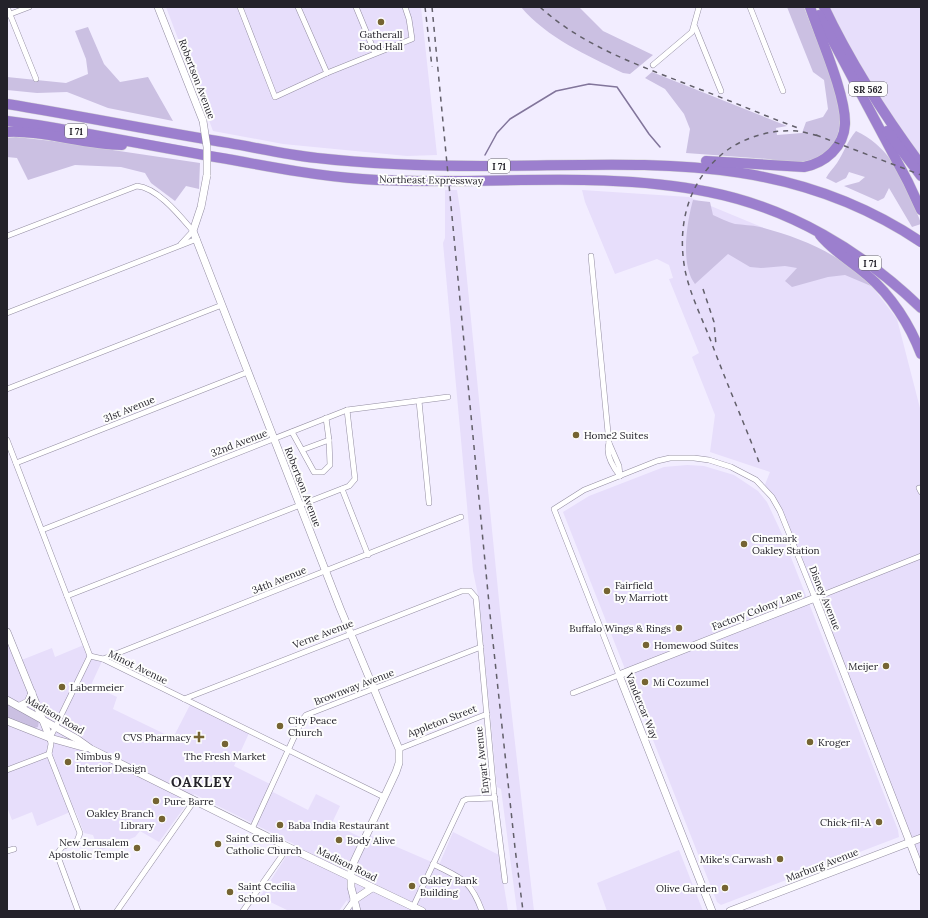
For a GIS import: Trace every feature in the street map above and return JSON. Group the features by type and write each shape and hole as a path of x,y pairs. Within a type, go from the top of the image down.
{"highway":[{"path":"662,165 702,161 800,168 819,163 831,154 842,136 845,117 838,88 810,7"},
{"name":"SR 562","path":"815,7 856,86"},
{"name":"SR 562","path":"824,7 871,94 921,165"},
{"path":"856,86 891,138 921,176"},
{"path":"856,86 908,182 921,210"},
{"name":"Northeast Expressway","path":"7,104 314,158 415,165 662,165 721,170 786,181 829,195 867,212 906,232 921,242"},
{"name":"Northeast Expressway","path":"7,121 44,126 278,168 361,179 414,181 547,180 670,186 710,192 787,216 841,244 873,265 921,308"},
{"path":"7,132 60,137 107,145 145,145"},
{"path":"818,232 830,247 880,287 900,315 921,354"}],"street":[{"path":"7,7 36,79"},
{"path":"9,15 29,7"},
{"name":"Robertson Avenue","path":"158,7 202,121 207,147 208,175 201,207 193,231"},
{"path":"240,7 275,97 327,73 412,39 410,20 405,7"},
{"path":"298,7 327,73"},
{"path":"356,7 376,53"},
{"path":"653,64 692,32 699,7"},
{"path":"750,7 782,91"},
{"path":"694,27 721,91"},
{"name":"Robertson Avenue","path":"7,236 137,186 147,189 163,200 193,231 350,634 399,749"},
{"path":"181,244 193,231"},
{"path":"7,313 197,239"},
{"path":"591,256 609,443 608,448 610,459 620,476"},
{"path":"7,390 222,305"},
{"name":"31st Avenue","path":"16,463 248,372"},
{"name":"32nd Avenue","path":"42,530 347,410 448,397"},
{"path":"419,401 429,503"},
{"path":"67,596 349,486 355,479 347,410"},
{"path":"292,432 314,472 319,473 327,469 331,462 326,418"},
{"path":"7,440 90,656 50,738"},
{"path":"302,450 329,440"},
{"name":"Disney Avenue","path":"554,509 584,490 657,461 679,458 709,460 745,473 764,487 780,511 921,871"},
{"path":"342,489 368,555"},
{"name":"Vandercar Way","path":"554,509 712,911"},
{"name":"34th Avenue","path":"103,659 461,517"},
{"path":"815,598 921,556"},
{"name":"Verne Avenue","path":"184,699 462,591 470,591"},
{"name":"Enyart Avenue","path":"470,591 476,598 495,798 505,881"},
{"name":"Factory Colony Lane","path":"573,693 815,598"},
{"path":"7,632 50,738 51,744 49,754 80,832 77,841 62,847 57,854 78,911"},
{"name":"Brownway Avenue","path":"252,829 302,720 306,715 481,647"},
{"name":"Minot Avenue","path":"90,656 103,659 384,797"},
{"path":"20,706 28,702 32,693"},
{"name":"Madison Road","path":"7,700 77,739 91,749 194,801 422,911"},
{"name":"Appleton Street","path":"350,877 351,868 399,763 399,749 487,714"},
{"name":"Madison Road","path":"7,721 50,738 91,749"},
{"path":"59,740 77,739"},
{"path":"7,770 49,754"},
{"path":"413,907 463,801 467,798 495,798"},
{"path":"117,911 194,801"},
{"name":"Marburg Avenue","path":"730,911 921,838"},
{"path":"243,911 288,847"},
{"path":"7,851 14,849"},
{"path":"433,864 467,883 474,892 482,911"},
{"path":"350,877 357,911"},
{"path":"346,911 354,900 372,888"}],"shaded area":[{"path":"166,7 421,7 437,155 407,156 283,144 213,131"},
{"path":"521,7 579,7 603,31 653,55 630,74 623,73 555,37 531,18"},
{"path":"787,7 804,7 830,74 842,114 838,135 831,149 816,159 791,164 768,159 686,153 690,129 684,114 665,89 645,78 652,72 787,126 776,128 777,135 802,133 806,122 823,117 828,109 824,80 813,72"},
{"path":"824,7 921,7 921,165"},
{"path":"88,27 104,64 120,82 148,77 173,121 108,108 67,92 37,93 7,90 7,77 66,83 88,74 86,59 75,31"},
{"path":"856,131 876,143 890,159 902,178 921,224 912,227 889,188 884,198 878,201 844,186 859,182 865,177 849,172 846,178 836,183 826,178 837,163"},
{"path":"16,137 200,163 199,189 186,186 175,201 151,183 145,173 121,167 75,165 28,180 17,158 7,157 7,138"},
{"path":"445,190 457,190 460,209 500,610 534,911 517,911 501,789 497,787 479,600 473,571 443,243 445,238"},
{"path":"582,190 689,197 845,263 871,285 897,319 921,412 921,871 780,511 764,487 770,472 710,452 715,415 692,357 699,353 669,279 673,278 669,265 657,259 615,274 585,202"},
{"path":"693,200 710,202 713,215 735,224 750,225 776,231 806,242 834,256 871,286 845,275 828,277 792,287 785,281 797,268 785,266 761,268 750,267 728,254 695,284 690,276 686,255 687,231"},
{"path":"687,465 704,466 734,475 758,491 767,502 781,532 898,830 899,837 721,905 717,902 563,512 589,496 664,467"},
{"path":"7,632 19,661 52,648 55,657 86,644 90,656 103,659 91,685 117,697 113,709 173,738 191,703 250,731 234,766 272,785 269,790 308,810 316,794 340,806 332,823 364,839 367,834 434,863 469,886 481,911 351,911 347,900 339,911 289,911 260,897 294,844 194,794 159,842 140,831 135,837 99,851 93,835 84,833 75,810 37,826 32,812 12,820 7,807"},
{"path":"7,703 39,721 38,727 35,728 7,719"},
{"path":"453,832 499,855 508,911 485,911 476,890 468,880 439,865"},
{"path":"679,850 703,911 607,911 597,883"}],"waterway":[{"path":"485,155 497,133 510,119 556,91 589,84 617,87 649,134 660,147"}],"railway":[{"path":"425,7 432,67"},
{"path":"432,7 490,614 523,911"},
{"path":"540,7 576,34 616,55 657,73 801,129"},
{"path":"759,462 690,289 683,254 682,238 684,222 687,207 700,179 709,167 729,149 747,139 766,133 797,131 820,136"},
{"path":"816,135 921,175"},
{"path":"703,289 714,322 716,345"}],"place":[{"name":"Gatherall Food Hall","path":"381,22"},
{"name":"Home2 Suites","path":"576,435"},
{"name":"Cinemark Oakley Station","path":"744,544"},
{"name":"Fairfield by Marriott","path":"607,591"},
{"name":"Buffalo Wings & Rings","path":"679,628"},
{"name":"Homewood Suites","path":"646,645"},
{"name":"Meijer","path":"886,666"},
{"name":"Mi Cozumel","path":"645,682"},
{"name":"Labermeier","path":"62,687"},
{"name":"City Peace Church","path":"280,726"},
{"name":"CVS Pharmacy","path":"199,737"},
{"name":"Kroger","path":"810,742"},
{"name":"The Fresh Market","path":"225,744"},
{"name":"Nimbus 9 Interior Design","path":"68,762"},
{"name":"Pure Barre","path":"156,801"},
{"name":"Oakley Branch Library","path":"162,819"},
{"name":"Chick-fil-A","path":"879,822"},
{"name":"Baba India Restaurant","path":"280,825"},
{"name":"Body Alive","path":"339,840"},
{"name":"Saint Cecilia Catholic Church","path":"218,844"},
{"name":"New Jerusalem Apostolic Temple","path":"137,848"},
{"name":"Mike's Carwash","path":"780,859"},
{"name":"Oakley Bank Building","path":"412,886"},
{"name":"Olive Garden","path":"725,888"},
{"name":"Saint Cecilia School","path":"230,892"}],"district":[{"name":"OAKLEY","path":"202,782"}]}
